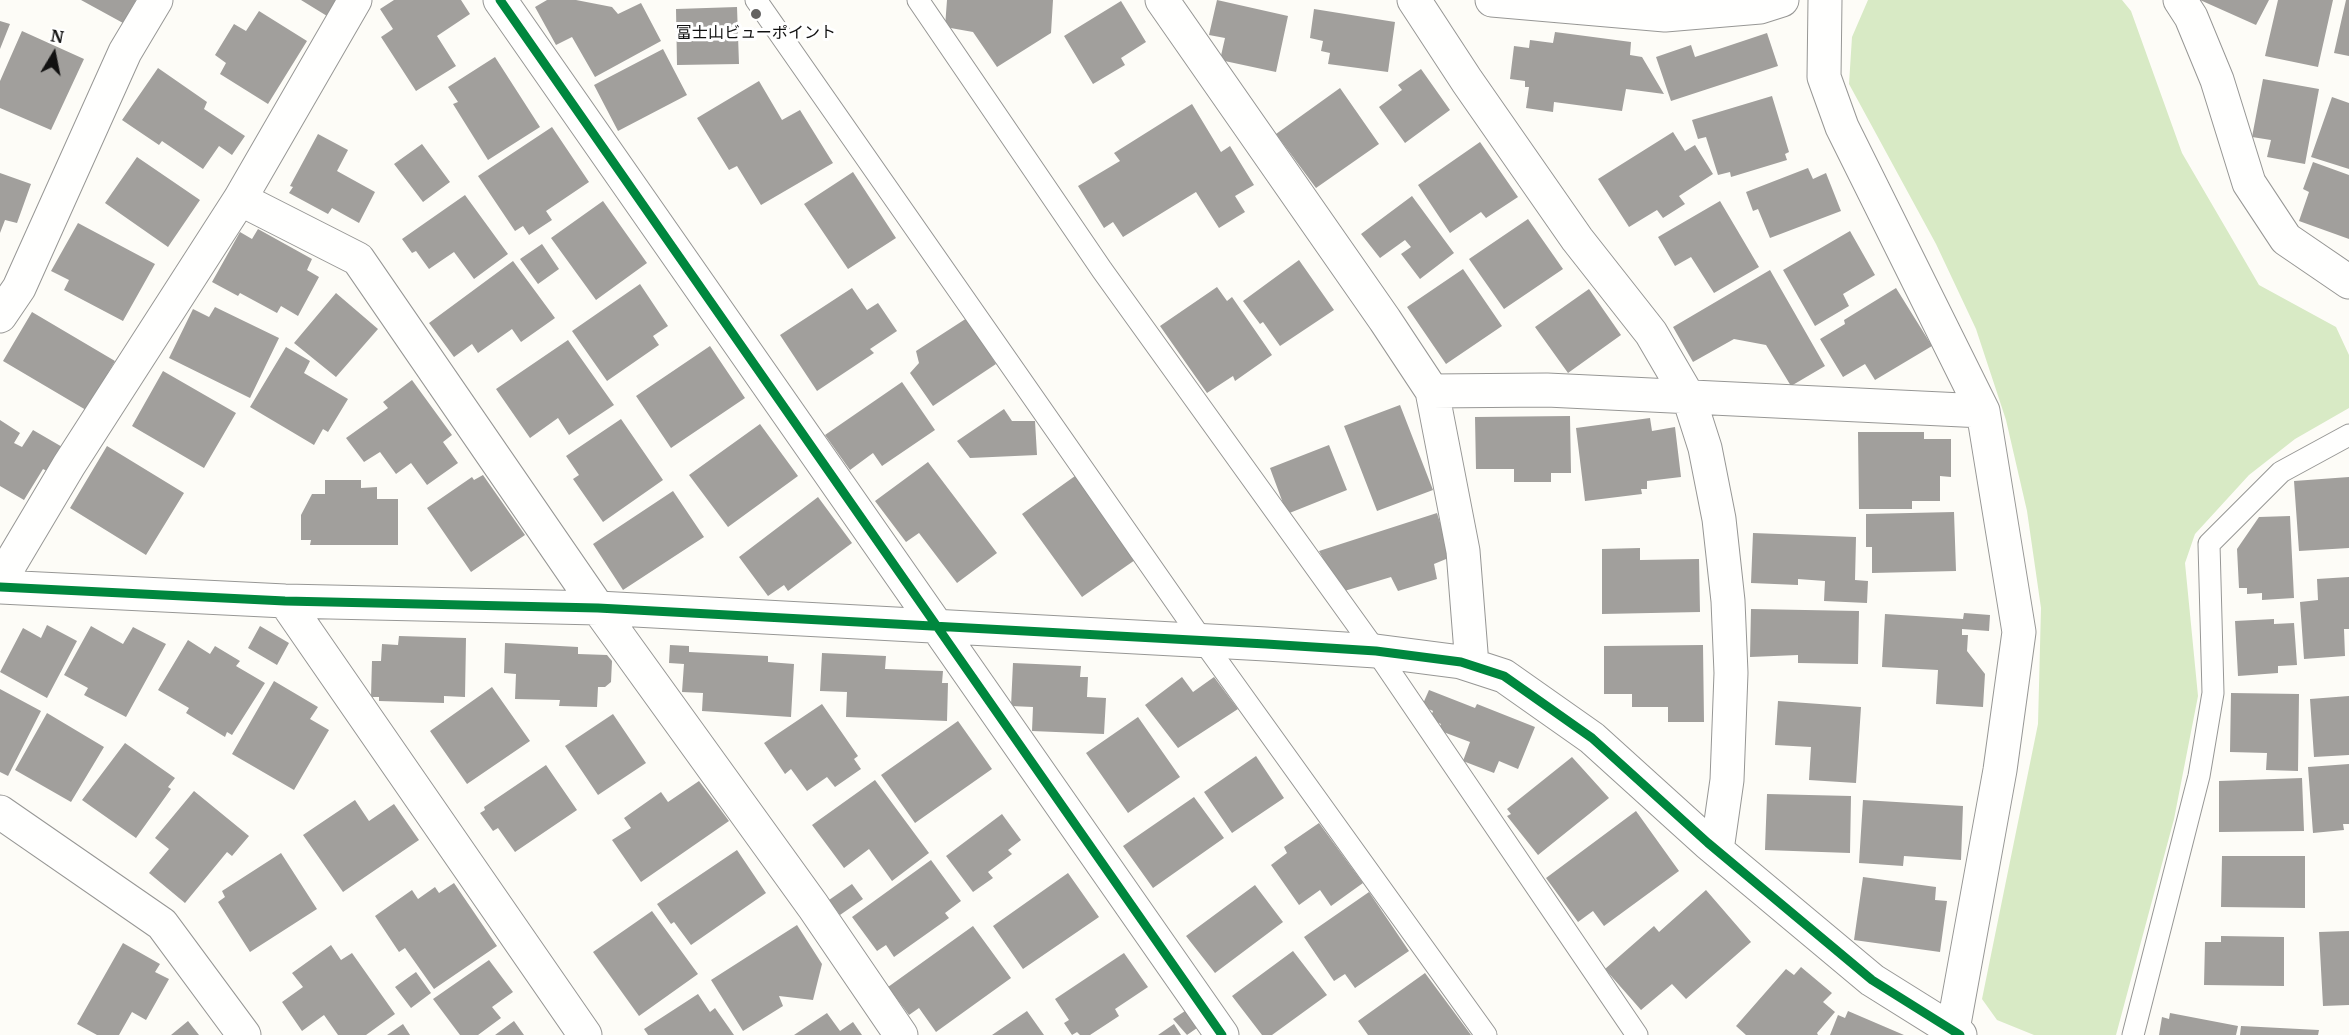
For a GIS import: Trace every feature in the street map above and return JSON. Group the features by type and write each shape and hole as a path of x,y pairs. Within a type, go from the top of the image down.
{"street":[{"path":"0,316 19,288 125,52 156,0"},
{"path":"0,582 69,465 240,199 355,0"},
{"path":"500,0 1222,1035"},
{"path":"1162,0 1432,391 1463,551 1472,665"},
{"path":"1414,0 1467,81 1577,239 1651,333 1689,398 1705,448 1719,519 1728,601 1731,674 1727,780 1717,850"},
{"path":"1492,0 1665,15 1760,7 1782,0"},
{"path":"0,587 285,601 598,608 1376,651 1472,665 1504,676 1592,738 1717,850 1872,980 1955,1034 2000,770 2019,632 1983,411 1842,127 1824,76 1825,0"},
{"path":"2180,0 2191,17 2217,80 2249,183 2286,239 2349,282"},
{"path":"240,199 358,259 598,608 813,906 901,1035"},
{"path":"1432,391 1547,390 1983,411"},
{"path":"285,601 585,1035"},
{"path":"0,812 162,924 244,1035"}],"lane":[{"path":"756,0 1203,641 1486,1035"},
{"path":"918,0 1102,270 1376,651 1637,1035"},
{"path":"2133,1035 2199,776 2213,693 2209,544 2281,472 2349,435"}],"green space":[{"path":"1868,0 2122,0 2131,11 2182,153 2259,285 2336,327 2349,355 2349,408 2295,439 2249,475 2195,534 2185,563 2198,696 2174,819 2116,1035 2034,1035 1997,1020 1982,999 2038,724 2041,608 2027,511 2006,420 1976,329 1936,244 1849,84 1852,37"}],"building":[{"path":"81,0 136,0 123,23"},
{"path":"301,0 337,0 327,16"},
{"path":"394,0 461,0 470,14 437,36 456,66 416,91 381,37 393,29 380,9"},
{"path":"547,0 576,0 612,7 618,14 641,3 661,41 595,77 572,37 556,45 535,7"},
{"path":"947,0 1053,0 1051,33 997,67 973,32 945,27"},
{"path":"1217,0 1288,16 1276,72 1220,60 1225,38 1209,35"},
{"path":"2200,0 2269,0 2256,25"},
{"path":"2278,0 2333,0 2318,67 2265,56"},
{"path":"2346,0 2349,0 2349,56 2334,53"},
{"path":"1121,1 1146,42 1121,58 1125,65 1093,84 1064,36"},
{"path":"737,7 739,64 677,65 676,9"},
{"path":"1314,9 1395,22 1388,72 1328,64 1330,53 1321,51 1323,41 1310,38"},
{"path":"259,11 307,41 268,104 220,74 226,63 215,55 234,24 246,31"},
{"path":"0,21 10,24 0,49"},
{"path":"22,31 84,59 51,130 0,108 0,81"},
{"path":"1555,32 1631,42 1630,55 1642,57 1664,94 1626,89 1622,111 1554,102 1553,112 1526,108 1529,87 1525,87 1525,81 1510,79 1514,46 1529,48 1530,40 1553,43"},
{"path":"1767,33 1778,66 1671,101 1656,57 1691,45 1695,57"},
{"path":"663,49 687,95 618,131 594,85"},
{"path":"495,57 540,127 488,160 453,104 458,102 448,87"},
{"path":"158,68 207,102 204,109 245,136 232,155 219,146 203,169 162,141 159,145 122,120"},
{"path":"1421,69 1450,110 1405,143 1379,107 1402,90 1398,85"},
{"path":"2263,79 2319,89 2305,164 2267,157 2271,140 2252,137"},
{"path":"759,81 782,120 800,110 833,163 761,205 737,166 729,170 697,118"},
{"path":"1340,88 1379,144 1316,188 1276,134"},
{"path":"1772,96 1789,152 1785,154 1787,160 1731,177 1730,172 1718,175 1706,137 1698,139 1692,120"},
{"path":"2332,97 2349,103 2349,169 2311,157"},
{"path":"1192,104 1221,152 1230,146 1254,185 1235,196 1245,212 1219,228 1196,192 1123,237 1113,222 1104,228 1078,186 1120,161 1114,153"},
{"path":"552,127 589,182 546,211 552,220 529,235 523,226 515,231 478,176"},
{"path":"1673,132 1685,151 1695,145 1713,174 1679,196 1685,204 1663,218 1657,210 1629,227 1598,179"},
{"path":"318,134 348,150 337,171 375,192 359,223 332,208 328,214 289,193 293,187 290,186"},
{"path":"1480,142 1518,197 1486,218 1481,212 1450,233 1418,185"},
{"path":"422,144 450,182 423,202 394,164"},
{"path":"137,157 200,200 168,247 105,203"},
{"path":"2313,162 2349,175 2349,239 2299,221 2309,192 2303,189"},
{"path":"1808,168 1813,179 1826,173 1841,211 1770,238 1758,209 1753,211 1746,192"},
{"path":"853,172 896,238 848,269 804,204"},
{"path":"0,173 31,184 17,223 5,220 0,233"},
{"path":"465,195 508,254 474,279 454,252 429,269 416,251 412,253 402,239"},
{"path":"1412,196 1454,253 1420,279 1401,254 1411,247 1405,240 1380,258 1361,234"},
{"path":"603,201 647,263 596,300 551,238"},
{"path":"1720,201 1759,267 1714,293 1691,257 1675,266 1658,237"},
{"path":"1528,219 1563,269 1504,309 1469,259"},
{"path":"78,223 155,264 123,321 64,290 69,280 51,271"},
{"path":"258,229 312,259 307,270 319,277 298,316 281,306 277,313 240,293 238,296 212,282 240,232 252,239"},
{"path":"1850,231 1875,275 1843,294 1849,306 1815,326 1783,270"},
{"path":"542,244 559,269 538,284 520,259"},
{"path":"1299,260 1334,310 1280,346 1263,322 1260,324 1243,301"},
{"path":"513,261 555,318 521,342 512,329 478,353 472,344 454,357 429,323"},
{"path":"1463,269 1502,326 1446,364 1407,307"},
{"path":"1770,270 1825,366 1791,386 1766,345 1734,339 1693,362 1673,327"},
{"path":"640,284 668,326 653,336 659,345 607,381 572,331"},
{"path":"1217,287 1227,301 1232,297 1272,355 1235,381 1233,376 1207,393 1160,326"},
{"path":"852,288 867,310 878,303 897,331 870,349 874,353 817,391 780,335"},
{"path":"1896,288 1932,346 1875,380 1865,364 1843,377 1820,339 1845,324 1844,320"},
{"path":"1589,289 1621,335 1568,373 1535,327"},
{"path":"336,293 378,329 336,377 294,343"},
{"path":"215,307 279,338 250,398 169,358 193,309 209,317"},
{"path":"32,312 115,361 86,410 3,361"},
{"path":"967,318 996,364 933,406 910,373 919,363 916,351"},
{"path":"568,340 614,405 569,435 558,418 530,438 496,389"},
{"path":"710,346 745,398 671,448 636,396"},
{"path":"286,347 310,361 304,373 348,399 328,432 323,429 314,445 250,407"},
{"path":"163,371 236,413 204,468 132,426"},
{"path":"412,380 452,435 443,442 458,463 427,485 411,463 396,474 380,452 364,462 346,438 388,408 383,402"},
{"path":"902,382 935,430 882,466 873,453 850,470 825,435"},
{"path":"1400,405 1433,490 1377,511 1344,426"},
{"path":"1004,409 1012,421 1035,421 1037,455 970,458 957,441"},
{"path":"1570,416 1571,473 1551,473 1551,482 1514,482 1514,469 1476,469 1475,417"},
{"path":"1650,418 1652,431 1675,427 1681,477 1647,481 1647,489 1641,489 1642,494 1585,501 1576,428"},
{"path":"621,419 663,480 603,522 573,479 579,475 566,456"},
{"path":"0,420 20,433 14,443 22,447 33,430 64,448 49,472 43,469 24,500 0,486"},
{"path":"760,424 798,476 728,527 689,475"},
{"path":"1858,432 1924,432 1924,439 1951,439 1951,477 1940,476 1940,501 1912,501 1912,509 1859,509"},
{"path":"1329,445 1347,490 1287,514 1270,468"},
{"path":"107,446 184,493 146,555 70,508"},
{"path":"928,462 997,553 957,583 919,533 906,542 875,501"},
{"path":"483,475 525,535 471,572 427,508 472,477 474,480"},
{"path":"1075,476 1135,560 1082,597 1022,514"},
{"path":"2349,477 2349,548 2299,551 2294,481"},
{"path":"325,480 361,480 361,488 377,487 377,499 398,499 398,545 310,545 311,540 301,540 301,515 312,494 325,494"},
{"path":"673,491 704,537 623,590 593,544"},
{"path":"818,497 852,543 788,591 784,585 768,596 739,557"},
{"path":"1954,512 1956,571 1872,573 1872,547 1866,547 1866,514"},
{"path":"1437,513 1451,557 1434,564 1437,579 1398,591 1391,577 1341,592 1319,551"},
{"path":"2290,516 2294,598 2262,600 2262,593 2247,594 2247,588 2239,588 2237,549 2259,517"},
{"path":"1753,533 1856,537 1855,580 1868,581 1867,603 1824,601 1825,581 1798,579 1798,585 1751,583"},
{"path":"1640,548 1640,560 1699,559 1700,612 1602,614 1602,549"},
{"path":"2349,577 2349,629 2344,629 2345,656 2304,659 2300,602 2318,600 2317,579"},
{"path":"1751,609 1859,611 1858,664 1798,663 1798,655 1750,657"},
{"path":"1964,613 1990,615 1989,631 1962,629 1962,635 1968,635 1967,651 1985,674 1983,707 1936,704 1938,670 1882,667 1885,614 1963,619"},
{"path":"2274,619 2274,624 2294,623 2297,665 2278,666 2278,673 2238,676 2235,621"},
{"path":"47,625 77,641 47,698 0,672 23,628 41,638"},
{"path":"91,626 123,644 133,627 166,644 126,717 84,695 88,688 64,675"},
{"path":"260,626 289,643 277,665 248,648"},
{"path":"399,636 466,638 465,697 444,696 444,703 379,701 379,697 371,697 372,661 381,661 382,644 398,645"},
{"path":"188,640 210,654 215,646 240,661 236,666 265,683 232,735 227,732 225,737 186,713 189,708 158,690"},
{"path":"505,643 578,647 578,654 607,655 612,661 611,682 605,687 598,687 597,707 559,706 560,700 515,699 516,674 504,673"},
{"path":"670,645 689,646 689,652 768,656 768,662 794,664 791,717 702,711 703,693 682,692 684,664 669,663"},
{"path":"1703,645 1704,722 1668,722 1668,707 1632,707 1632,694 1604,694 1604,646"},
{"path":"822,653 886,656 885,669 943,671 942,683 948,683 947,721 846,717 847,692 820,691"},
{"path":"1013,663 1081,666 1080,677 1088,677 1087,697 1106,698 1104,734 1032,731 1033,707 1011,706"},
{"path":"1182,677 1193,692 1214,677 1238,709 1178,748 1145,705"},
{"path":"274,681 318,707 310,719 329,730 294,790 232,754"},
{"path":"492,687 530,741 467,784 430,731"},
{"path":"0,689 41,711 8,776 0,772"},
{"path":"1429,690 1475,708 1477,704 1535,727 1518,769 1499,761 1494,773 1463,761 1470,742 1438,730 1441,724 1430,719 1433,711 1422,706"},
{"path":"2231,693 2299,694 2298,771 2266,770 2267,753 2230,752"},
{"path":"2349,696 2349,755 2314,757 2310,699"},
{"path":"1778,701 1861,707 1856,783 1809,780 1811,747 1775,745"},
{"path":"822,704 858,756 854,759 861,769 835,787 827,777 807,791 791,769 785,774 764,743"},
{"path":"47,713 104,747 71,802 15,770"},
{"path":"613,714 646,763 598,795 565,746"},
{"path":"1138,717 1180,777 1128,813 1086,753"},
{"path":"958,721 992,769 915,823 881,775"},
{"path":"125,743 175,778 168,787 171,789 136,838 82,800"},
{"path":"1256,756 1284,798 1232,833 1204,792"},
{"path":"1572,757 1609,798 1538,855 1507,816 1511,814 1507,809"},
{"path":"2349,764 2349,824 2343,824 2344,830 2313,833 2308,767"},
{"path":"546,765 577,810 515,852 498,828 493,831 480,813 485,810 484,807"},
{"path":"2302,778 2304,831 2219,832 2219,781"},
{"path":"875,780 929,853 892,881 869,849 844,868 812,825"},
{"path":"699,781 729,821 641,882 612,840 631,828 624,818 661,792 668,802"},
{"path":"194,791 249,836 232,856 227,852 185,903 149,873 169,849 155,838"},
{"path":"1767,794 1851,796 1850,853 1765,850"},
{"path":"1194,797 1224,838 1153,888 1123,846"},
{"path":"355,800 369,821 394,804 419,840 343,892 303,835"},
{"path":"1863,800 1963,806 1961,860 1904,856 1903,866 1859,863"},
{"path":"1636,811 1679,871 1604,926 1593,911 1578,922 1546,878"},
{"path":"1002,814 1021,840 1008,850 1012,854 988,872 993,878 973,892 946,856"},
{"path":"1319,823 1363,883 1331,906 1320,890 1299,905 1271,865 1287,853 1284,847"},
{"path":"737,850 766,893 691,945 674,922 671,924 657,904"},
{"path":"281,853 317,909 250,952 218,902 225,897 222,891"},
{"path":"2222,856 2305,856 2305,908 2221,907"},
{"path":"931,860 961,901 945,913 949,918 894,957 886,945 877,951 852,917"},
{"path":"1068,873 1099,917 1023,969 993,926"},
{"path":"1863,877 1936,887 1935,900 1947,901 1940,952 1854,940"},
{"path":"454,883 497,946 434,989 405,948 399,952 375,916 412,890 418,899 435,887 439,893"},
{"path":"852,884 863,899 840,915 829,900"},
{"path":"1255,885 1283,922 1215,973 1186,936"},
{"path":"1706,890 1751,942 1686,999 1672,984 1641,1010 1605,969 1654,926 1659,932"},
{"path":"1369,892 1409,951 1355,988 1345,974 1334,981 1304,937"},
{"path":"652,911 698,974 639,1016 593,952"},
{"path":"797,925 822,964 813,1000 779,996 783,1006 743,1031 711,980"},
{"path":"973,926 1011,978 936,1032 919,1008 909,1015 888,987"},
{"path":"2349,931 2349,1005 2323,1006 2319,932"},
{"path":"2221,936 2284,937 2284,986 2204,985 2205,942 2221,942"},
{"path":"123,943 160,964 155,972 169,979 146,1020 132,1012 119,1035 97,1035 77,1024"},
{"path":"331,945 341,960 352,953 395,1014 366,1035 338,1035 324,1015 302,1031 282,1002 303,987 292,973"},
{"path":"1293,951 1327,995 1272,1035 1262,1035 1232,996"},
{"path":"1124,953 1148,987 1115,1009 1119,1016 1090,1035 1080,1035 1077,1032 1072,1035 1064,1023 1069,1020 1055,999"},
{"path":"489,960 513,992 492,1007 501,1018 478,1035 460,1035 433,999"},
{"path":"1801,967 1832,993 1823,1002 1835,1012 1817,1033 1818,1035 1746,1035 1736,1026 1786,969 1794,975"},
{"path":"416,972 431,993 411,1008 395,987"},
{"path":"1425,973 1471,1035 1368,1035 1358,1021"},
{"path":"698,994 710,1012 715,1008 734,1035 648,1035 644,1029"},
{"path":"1027,1011 1044,1035 992,1035"},
{"path":"1185,1011 1197,1028 1187,1035 1173,1019"},
{"path":"1848,1011 1904,1035 1830,1035 1838,1015 1845,1018"},
{"path":"827,1013 840,1031 853,1022 862,1035 794,1035"},
{"path":"2170,1013 2238,1026 2236,1035 2159,1035 2162,1017 2169,1019"},
{"path":"188,1021 199,1035 171,1035"},
{"path":"514,1021 524,1035 495,1035"},
{"path":"403,1024 410,1035 387,1035"},
{"path":"1174,1024 1181,1035 1158,1035"},
{"path":"2241,1026 2319,1030 2318,1035 2240,1035"}],"cycle path":[{"path":"500,0 1222,1035"},
{"path":"0,587 285,601 598,608 1266,644 1376,651 1461,662 1504,676 1592,738 1708,843 1872,980 1960,1035"}],"place":[{"name":"富士山ビューポイント","path":"756,14"}]}
